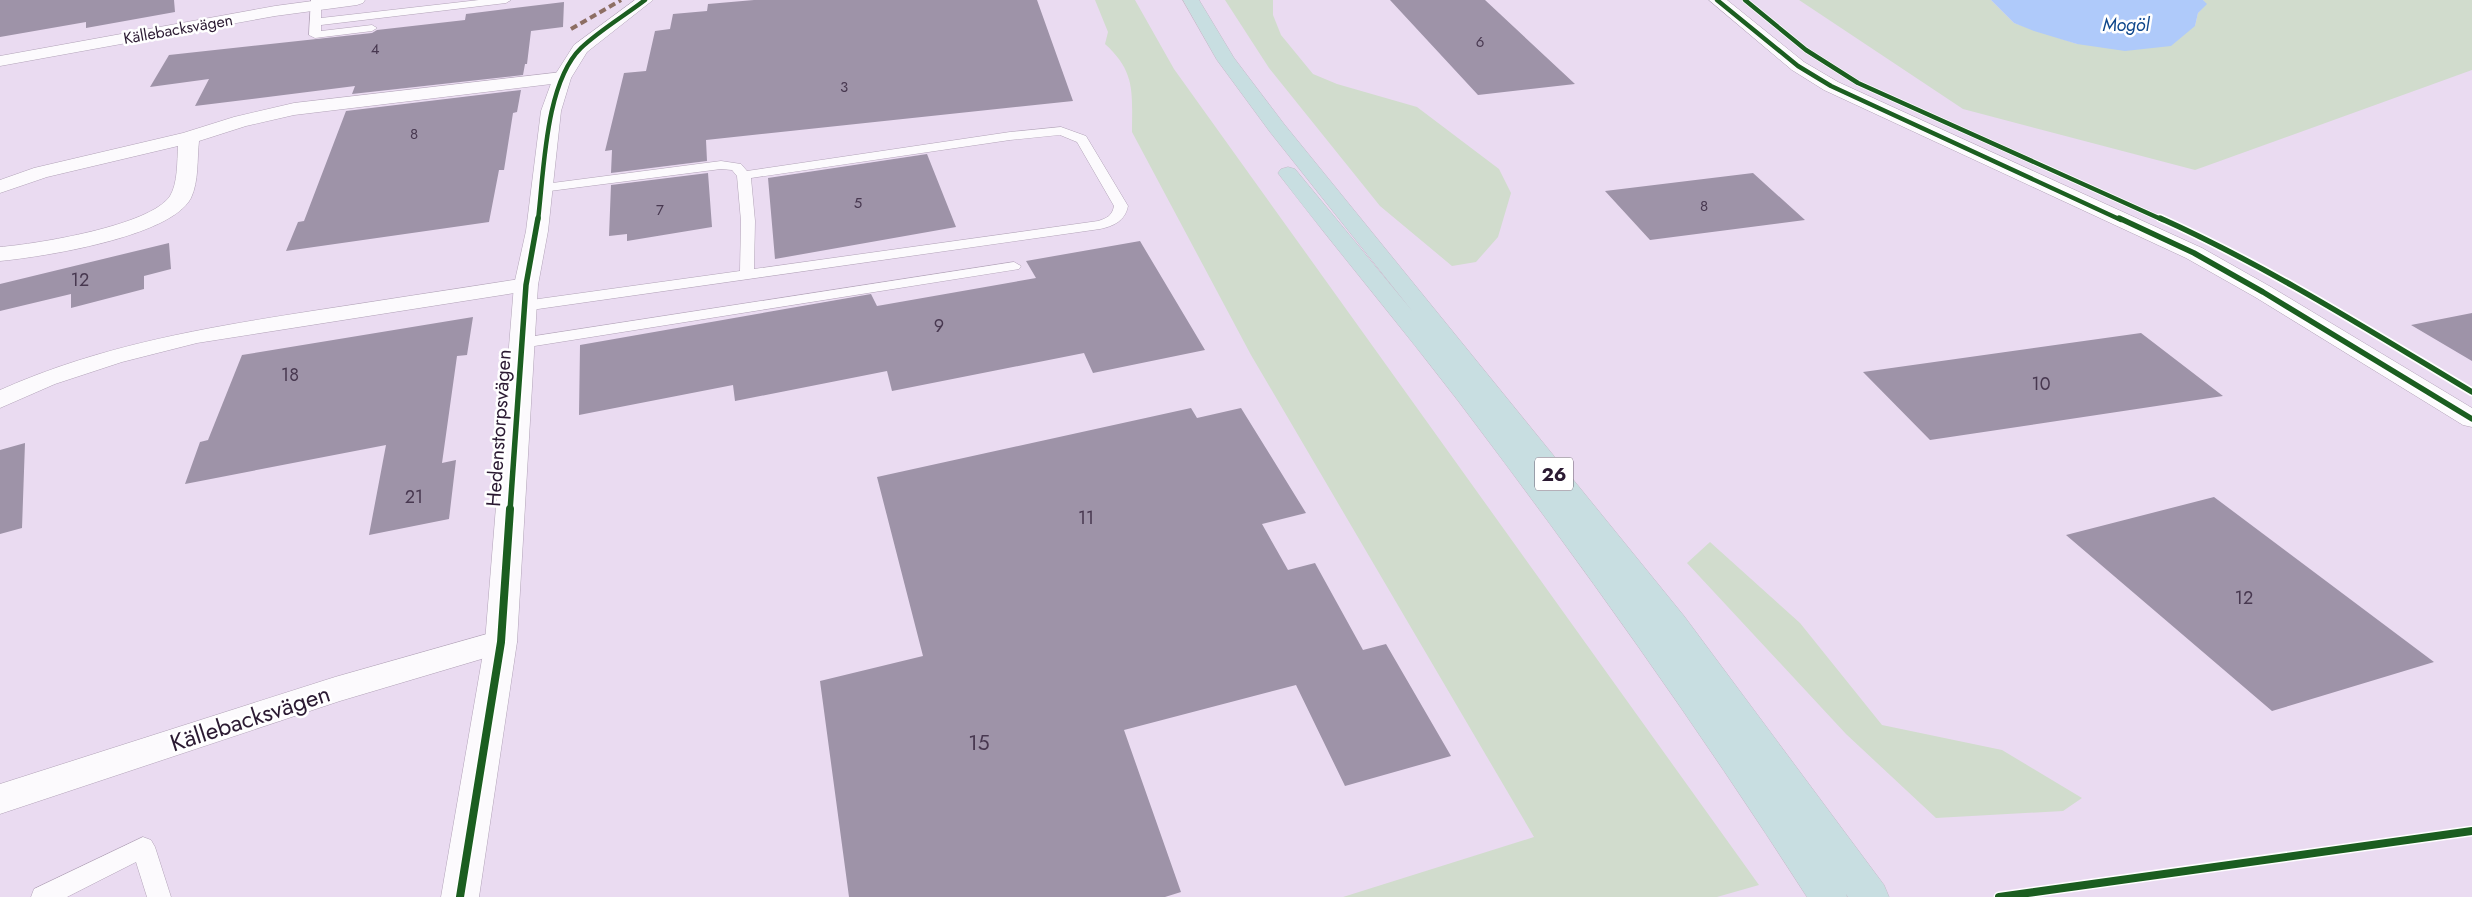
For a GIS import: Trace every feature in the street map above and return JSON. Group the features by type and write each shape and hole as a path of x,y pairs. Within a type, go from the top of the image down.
{"highway":[{"name":"26","path":"1173,0 1210,63 1256,131 1319,213 1466,394 1642,627 1787,834 1828,897"},
{"name":"26","path":"1191,0 1226,60 1276,128 1488,389 1672,624 1870,897"}],"street":[{"name":"Källebacksvägen","path":"0,61 316,9 357,0"},
{"name":"Hedenstorpsvägen","path":"460,897 501,642 525,295 537,230 551,111 562,78 580,49 645,0"},
{"path":"1717,0 1798,66 1831,86 2194,253 2263,292 2472,419"},
{"path":"0,187 41,172 189,138 242,121 294,109 562,78"},
{"path":"0,254 22,253 90,239 137,224 163,212 179,200 183,189 189,138"},
{"path":"0,400 46,379 114,356 197,336 525,295"},
{"name":"Källebacksvägen","path":"0,799 335,690 501,642"}],"lane":[{"path":"380,27 315,35 316,9 506,0"},
{"path":"525,295 747,276 1100,225 1113,220 1119,214 1121,206 1082,139 1061,131 1010,136 744,175"},
{"path":"542,188 721,166 736,166 744,175 748,221 747,276"},
{"path":"522,343 1014,266"},
{"path":"43,897 143,847 159,897"}],"green space":[{"path":"1095,0 1135,0 1174,69 1759,885 1717,897 1343,897 1534,837 1251,355 1132,132 1132,94 1130,84 1122,64 1105,44 1108,32"},
{"path":"1225,0 1273,0 1273,15 1281,35 1313,74 1337,84 1417,107 1499,169 1511,193 1498,237 1476,262 1452,266 1380,206 1269,68"},
{"path":"1799,0 1991,0 2014,23 2077,44 2195,26 2198,13 2206,4 2203,0 2472,0 2472,70 2195,170 1963,109"},
{"path":"1710,542 1800,623 1882,725 2002,750 2082,798 2063,811 1936,818 1846,734 1687,563"}],"water":[{"name":"Mogöl","path":"1991,0 2203,0 2207,4 2198,13 2195,26 2171,46 2125,51 2077,44 2034,31 2014,23"}],"building":[{"path":"0,0 174,0 175,12 86,28 86,22 0,37"},
{"path":"754,0 1037,0 1073,101 706,140 707,161 611,173 612,150 605,151 624,73 646,71 655,31 670,29 673,14 707,11 708,4"},
{"path":"1390,0 1485,0 1575,84 1478,95"},
{"path":"564,2 563,27 531,31 527,64 525,64 523,75 352,94 355,86 195,106 209,79 150,87 169,55 372,33 377,30 465,20 466,14"},
{"path":"521,90 517,112 513,113 504,170 499,170 489,222 286,251 298,222 304,221 346,111"},
{"path":"927,154 956,227 775,259 768,178"},
{"path":"708,173 712,227 627,241 627,234 609,236 611,185"},
{"path":"1753,173 1805,220 1650,240 1605,191"},
{"path":"1140,241 1205,350 1093,373 1084,353 892,391 887,371 735,401 733,385 579,415 580,345 871,294 877,306 1036,278 1026,261"},
{"path":"169,243 171,269 144,276 144,289 71,308 71,294 0,311 0,284"},
{"path":"2472,313 2472,361 2411,325"},
{"path":"473,317 467,355 457,356 442,463 456,460 449,519 369,535 386,445 185,484 200,442 208,440 242,355"},
{"path":"2141,333 2223,396 1930,440 1863,372"},
{"path":"1191,408 1197,418 1241,408 1306,513 1262,524 1288,570 1315,563 1363,650 1386,644 1451,756 1345,786 1296,685 1124,730 1181,892 1165,897 849,897 820,681 923,656 877,477"},
{"path":"25,443 22,528 0,534 0,450"},
{"path":"2214,497 2434,662 2272,711 2066,535"}],"marked path":[{"path":"571,29 621,0"}],"cycle path":[{"path":"460,897 501,642 526,285 537,231 551,111 562,78 580,49 645,0"},
{"path":"1717,0 1798,66 1831,86 2194,253 2263,292 2472,419"},
{"path":"1745,0 1806,50 1858,83 2222,246 2289,282 2472,392"},
{"path":"1999,897 2472,831"}]}
